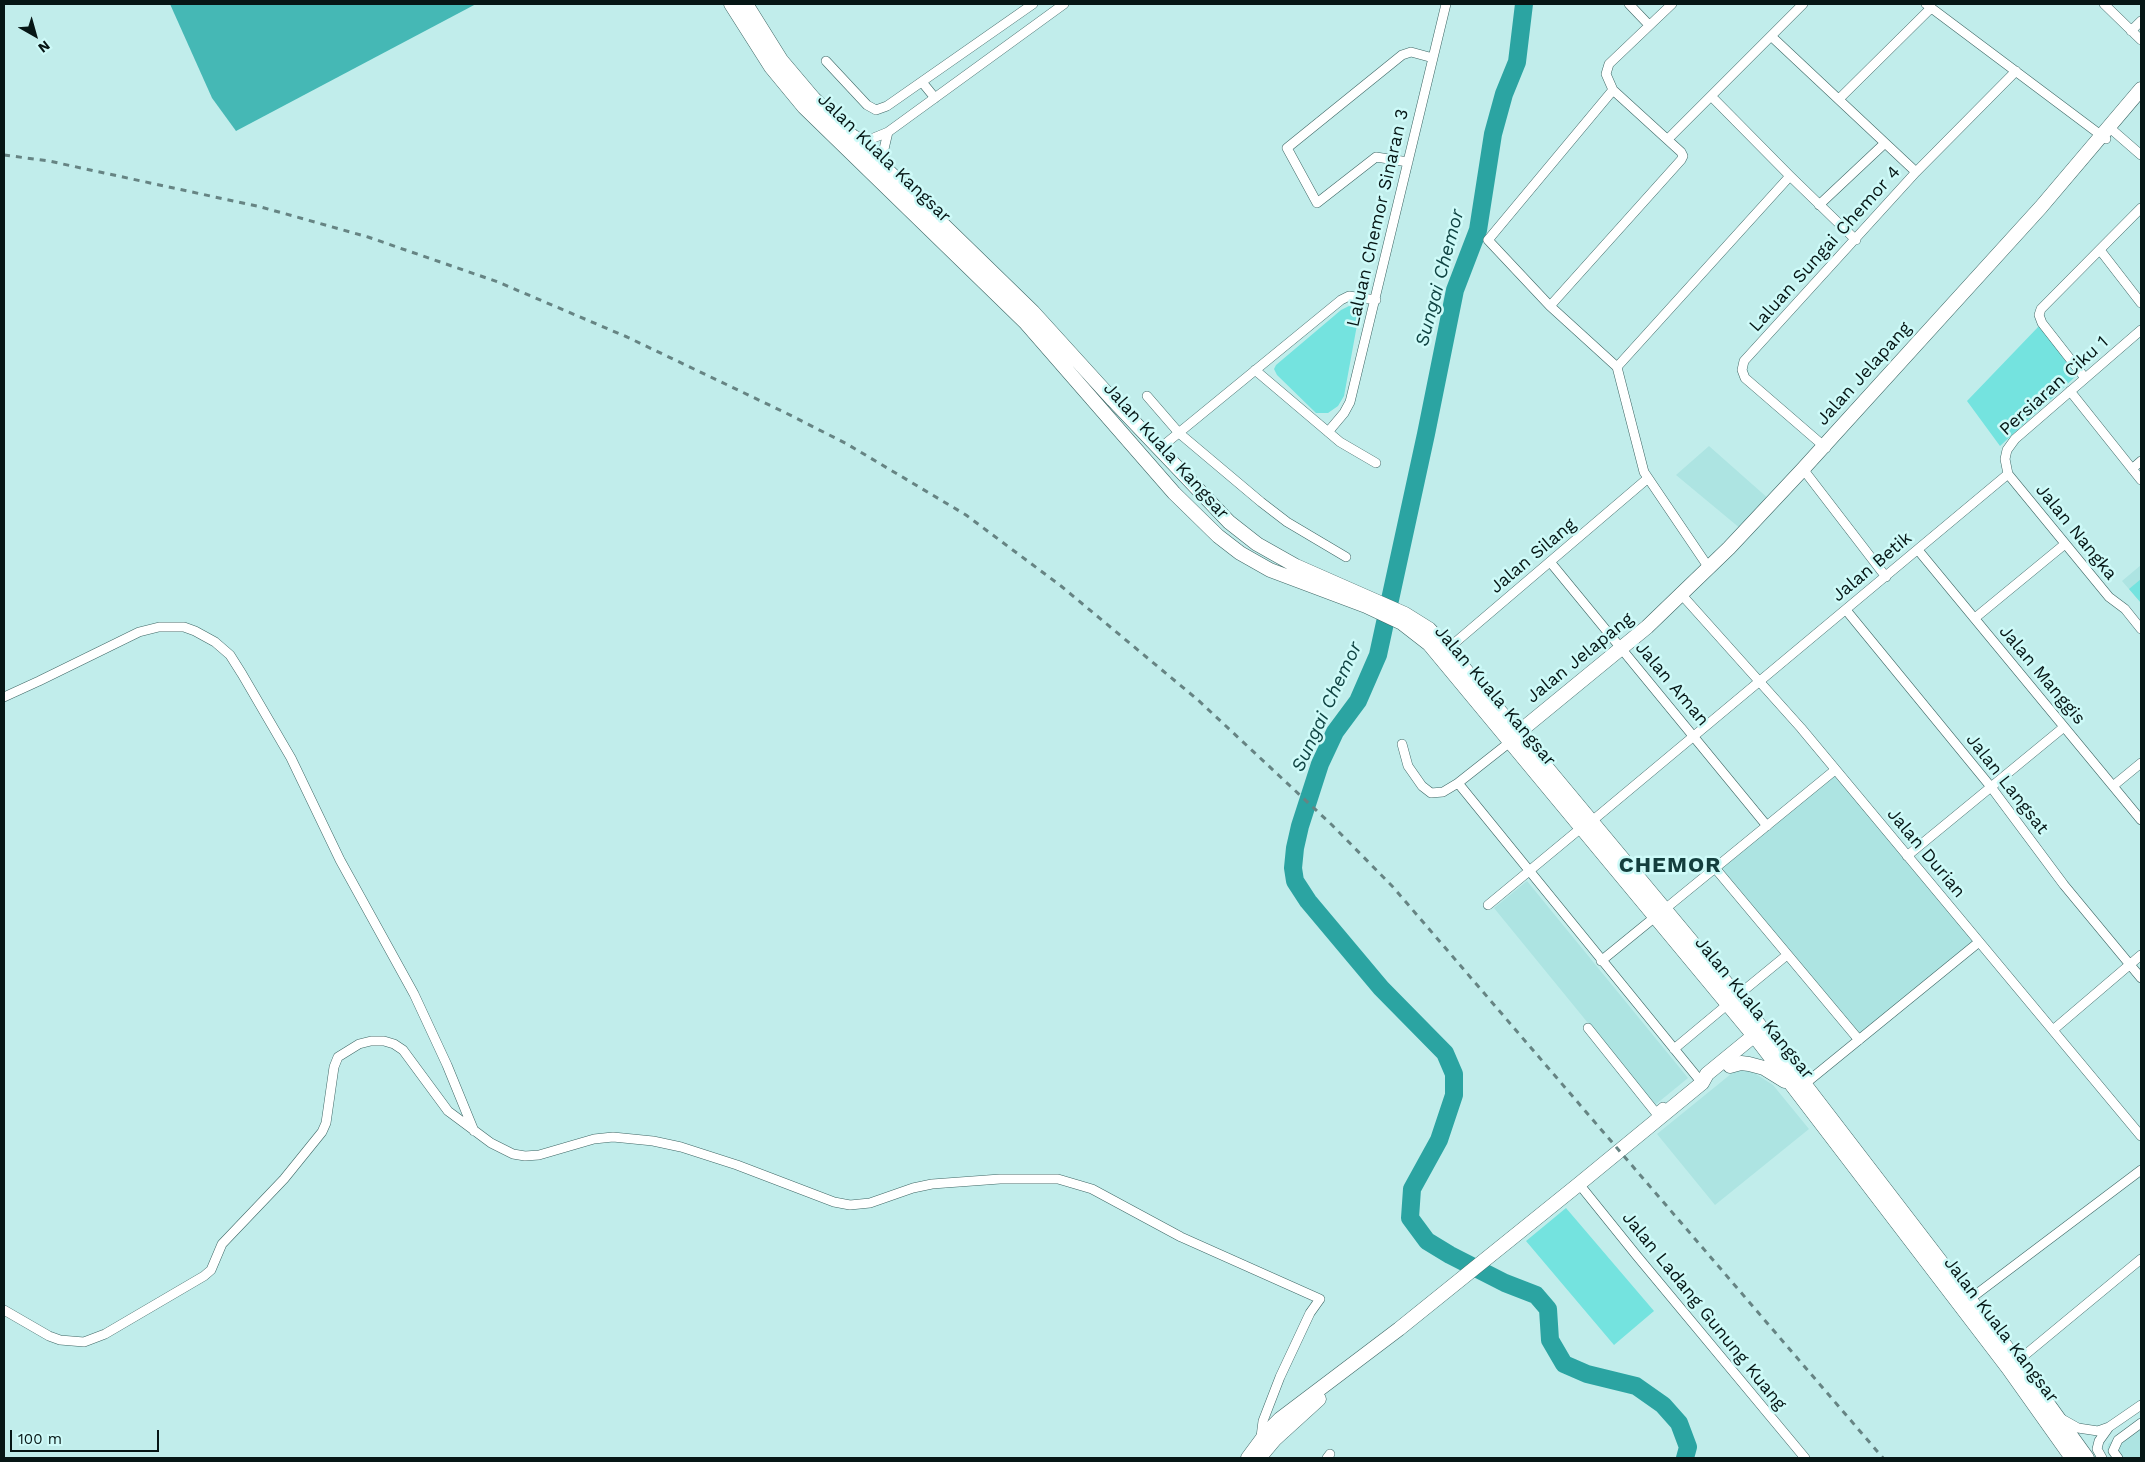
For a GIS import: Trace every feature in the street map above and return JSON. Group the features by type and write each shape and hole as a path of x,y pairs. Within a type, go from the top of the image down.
{"main road":[{"name":"Jalan Kuala Kangsar","path":"731,4 771,66 804,107 1020,316 1174,493 1218,536 1240,553 1270,570 1367,602"},
{"name":"Jalan Kuala Kangsar","path":"746,4 790,70 814,99 1033,312 1212,506 1243,534 1296,566 1367,602 1404,618 1421,637 1444,653 1517,737 1587,825 1761,1035 1965,1303 2087,1458"},
{"name":"Jalan Jelapang","path":"2108,134 2141,89"},
{"name":"Jalan Jelapang","path":"1517,737 1624,651 1684,596 1805,472 2041,207 2141,98"},
{"path":"1117,426 1144,446 1159,449 1161,462 1165,469 1218,536"},
{"name":"Jalan Jelapang","path":"1684,596 1709,568 1805,472"},
{"path":"1700,1080 1713,1080 1761,1035"},
{"path":"1248,1458 1280,1419 1456,1284 1580,1184 1707,1074 1761,1035"},
{"path":"1730,1066 1741,1063 1764,1068 1798,1086"},
{"path":"1259,1458 1300,1416 1398,1329"},
{"name":"Jalan Kuala Kangsar","path":"2013,1364 2072,1458"}],"street":[{"path":"826,61 867,105 876,110 888,106 1033,4"},
{"path":"851,135 871,139 888,132 1064,4"},
{"name":"Laluan Chemor Sinaran 3","path":"1328,432 1344,413 1350,402 1446,4"},
{"path":"1629,4 1649,26"},
{"path":"1550,306 1683,156 1668,139 1613,90 1606,74 1609,64 1672,4"},
{"path":"1668,139 1803,4"},
{"path":"2104,4 2141,40"},
{"path":"1839,99 1928,6 2016,71 2108,134 2141,154"},
{"path":"2131,31 2141,21"},
{"path":"1770,36 1916,172"},
{"path":"1408,162 1376,157 1317,203 1287,148 1402,55 1411,52 1433,58"},
{"name":"Laluan Sungai Chemor 4","path":"1826,448 1745,378 1742,370 1744,362 1916,172 2016,71"},
{"path":"922,82 935,98"},
{"path":"1613,90 1488,240 1550,306 1617,367 1647,479 1660,494 1709,568"},
{"path":"1711,96 1856,240"},
{"path":"885,167 884,149 888,132"},
{"path":"1820,205 1885,143"},
{"path":"1617,367 1790,176"},
{"path":"2086,378 2042,322 2039,315 2042,308 2141,208"},
{"path":"2100,250 2141,303"},
{"path":"1159,449 1345,297 1376,300"},
{"name":"Persiaran Ciku 1","path":"2008,474 2005,459 2007,450 2015,438 2141,330"},
{"path":"1255,370 1328,432 1354,451 1376,463"},
{"path":"2070,391 2141,480"},
{"path":"1147,396 1179,433 1286,522 1346,557"},
{"path":"2132,469 2141,461"},
{"path":"1805,472 1886,577"},
{"name":"Jalan Nangka","path":"2008,474 2109,597 2125,609 2141,629"},
{"name":"Jalan Betik","path":"1488,905 1695,737 2008,474"},
{"name":"Jalan Silang","path":"1444,653 1647,479"},
{"path":"1974,618 2066,544"},
{"name":"Jalan Manggis","path":"1918,550 2141,820"},
{"name":"Jalan Aman","path":"1551,563 1767,826"},
{"name":"Jalan Durian","path":"1684,596 1836,770 2141,1136"},
{"name":"Jalan Langsat","path":"1846,610 1991,787 2064,885 2141,978"},
{"path":"4,696 139,632 159,627 174,626 195,630 215,642 230,656 291,758 340,860 414,994 447,1065 474,1132"},
{"path":"1907,856 2064,727"},
{"path":"1402,744 1408,766 1422,786 1431,793 1443,792 1458,783 1517,737"},
{"path":"2113,786 2141,763"},
{"path":"1601,961 1836,770"},
{"path":"1458,783 1601,961 1700,1080 1656,1113 1588,1028"},
{"path":"1715,868 1859,1040"},
{"path":"1798,1086 1859,1040 1979,942"},
{"path":"1674,1049 1787,955"},
{"path":"2052,1030 2141,955"},
{"path":"4,1310 55,1338 72,1342 84,1342 104,1334 204,1276 211,1270 222,1244 284,1179 322,1132 326,1122 334,1066 338,1057 359,1044 371,1041 384,1041 394,1044 403,1050 448,1111 474,1132 503,1150 526,1156 539,1155 594,1139 614,1138 653,1141 681,1147 737,1165 834,1202 850,1205 870,1203 913,1188 932,1184 1000,1179 1058,1179 1092,1190 1181,1237 1320,1299 1302,1329 1276,1385 1263,1420 1261,1440"},
{"path":"1965,1303 2141,1170"},
{"name":"Jalan Ladang Gunung Kuang","path":"1580,1184 1637,1256 1805,1458"},
{"path":"2013,1364 2141,1260"},
{"path":"2053,1413 2068,1424 2085,1431 2098,1431 2109,1427 2141,1405"},
{"path":"2118,1458 2113,1451 2118,1440 2141,1423"},
{"path":"2109,1427 2118,1440"},
{"path":"2102,1458 2097,1449 2099,1441 2109,1427"}],"shaded area":[{"path":"170,4 476,4 236,131 212,98"},
{"path":"1349,306 1356,308 1359,314 1344,396 1338,406 1328,413 1316,413 1277,375 1274,369 1276,365 1341,310"},
{"path":"2040,325 2076,376 2000,446 1967,401"},
{"path":"1709,446 1770,500 1741,529 1676,475"},
{"path":"2141,565 2141,603 2122,581"},
{"path":"2141,579 2141,603 2129,589"},
{"path":"1835,770 1980,947 1860,1045 1715,868"},
{"path":"1527,881 1688,1078 1655,1105 1494,908"},
{"path":"1742,1065 1773,1085 1809,1129 1715,1205 1657,1134"},
{"path":"1566,1208 1654,1311 1614,1345 1526,1241"},
{"path":"2141,1417 2141,1458 2111,1458 2107,1452 2108,1444"}],"waterway":[{"name":"Sungai Chemor","path":"1524,4 1517,62 1504,94 1493,134 1478,230 1455,290 1378,655 1358,701 1335,732 1320,764 1300,826 1293,868 1295,881 1308,901 1381,988 1445,1053 1454,1074 1454,1095 1439,1140 1412,1189 1410,1218 1427,1241 1505,1283 1536,1295 1548,1309 1550,1340 1564,1364 1587,1374 1636,1386 1663,1405 1679,1423 1688,1447 1685,1458"}],"railway":[{"path":"4,155 49,161 261,207 368,237 498,282 627,337 786,413 847,444 966,515 1061,586 1198,700 1332,825 1393,887 1883,1458"}],"district":[{"name":"CHEMOR","path":"1670,866"}]}
